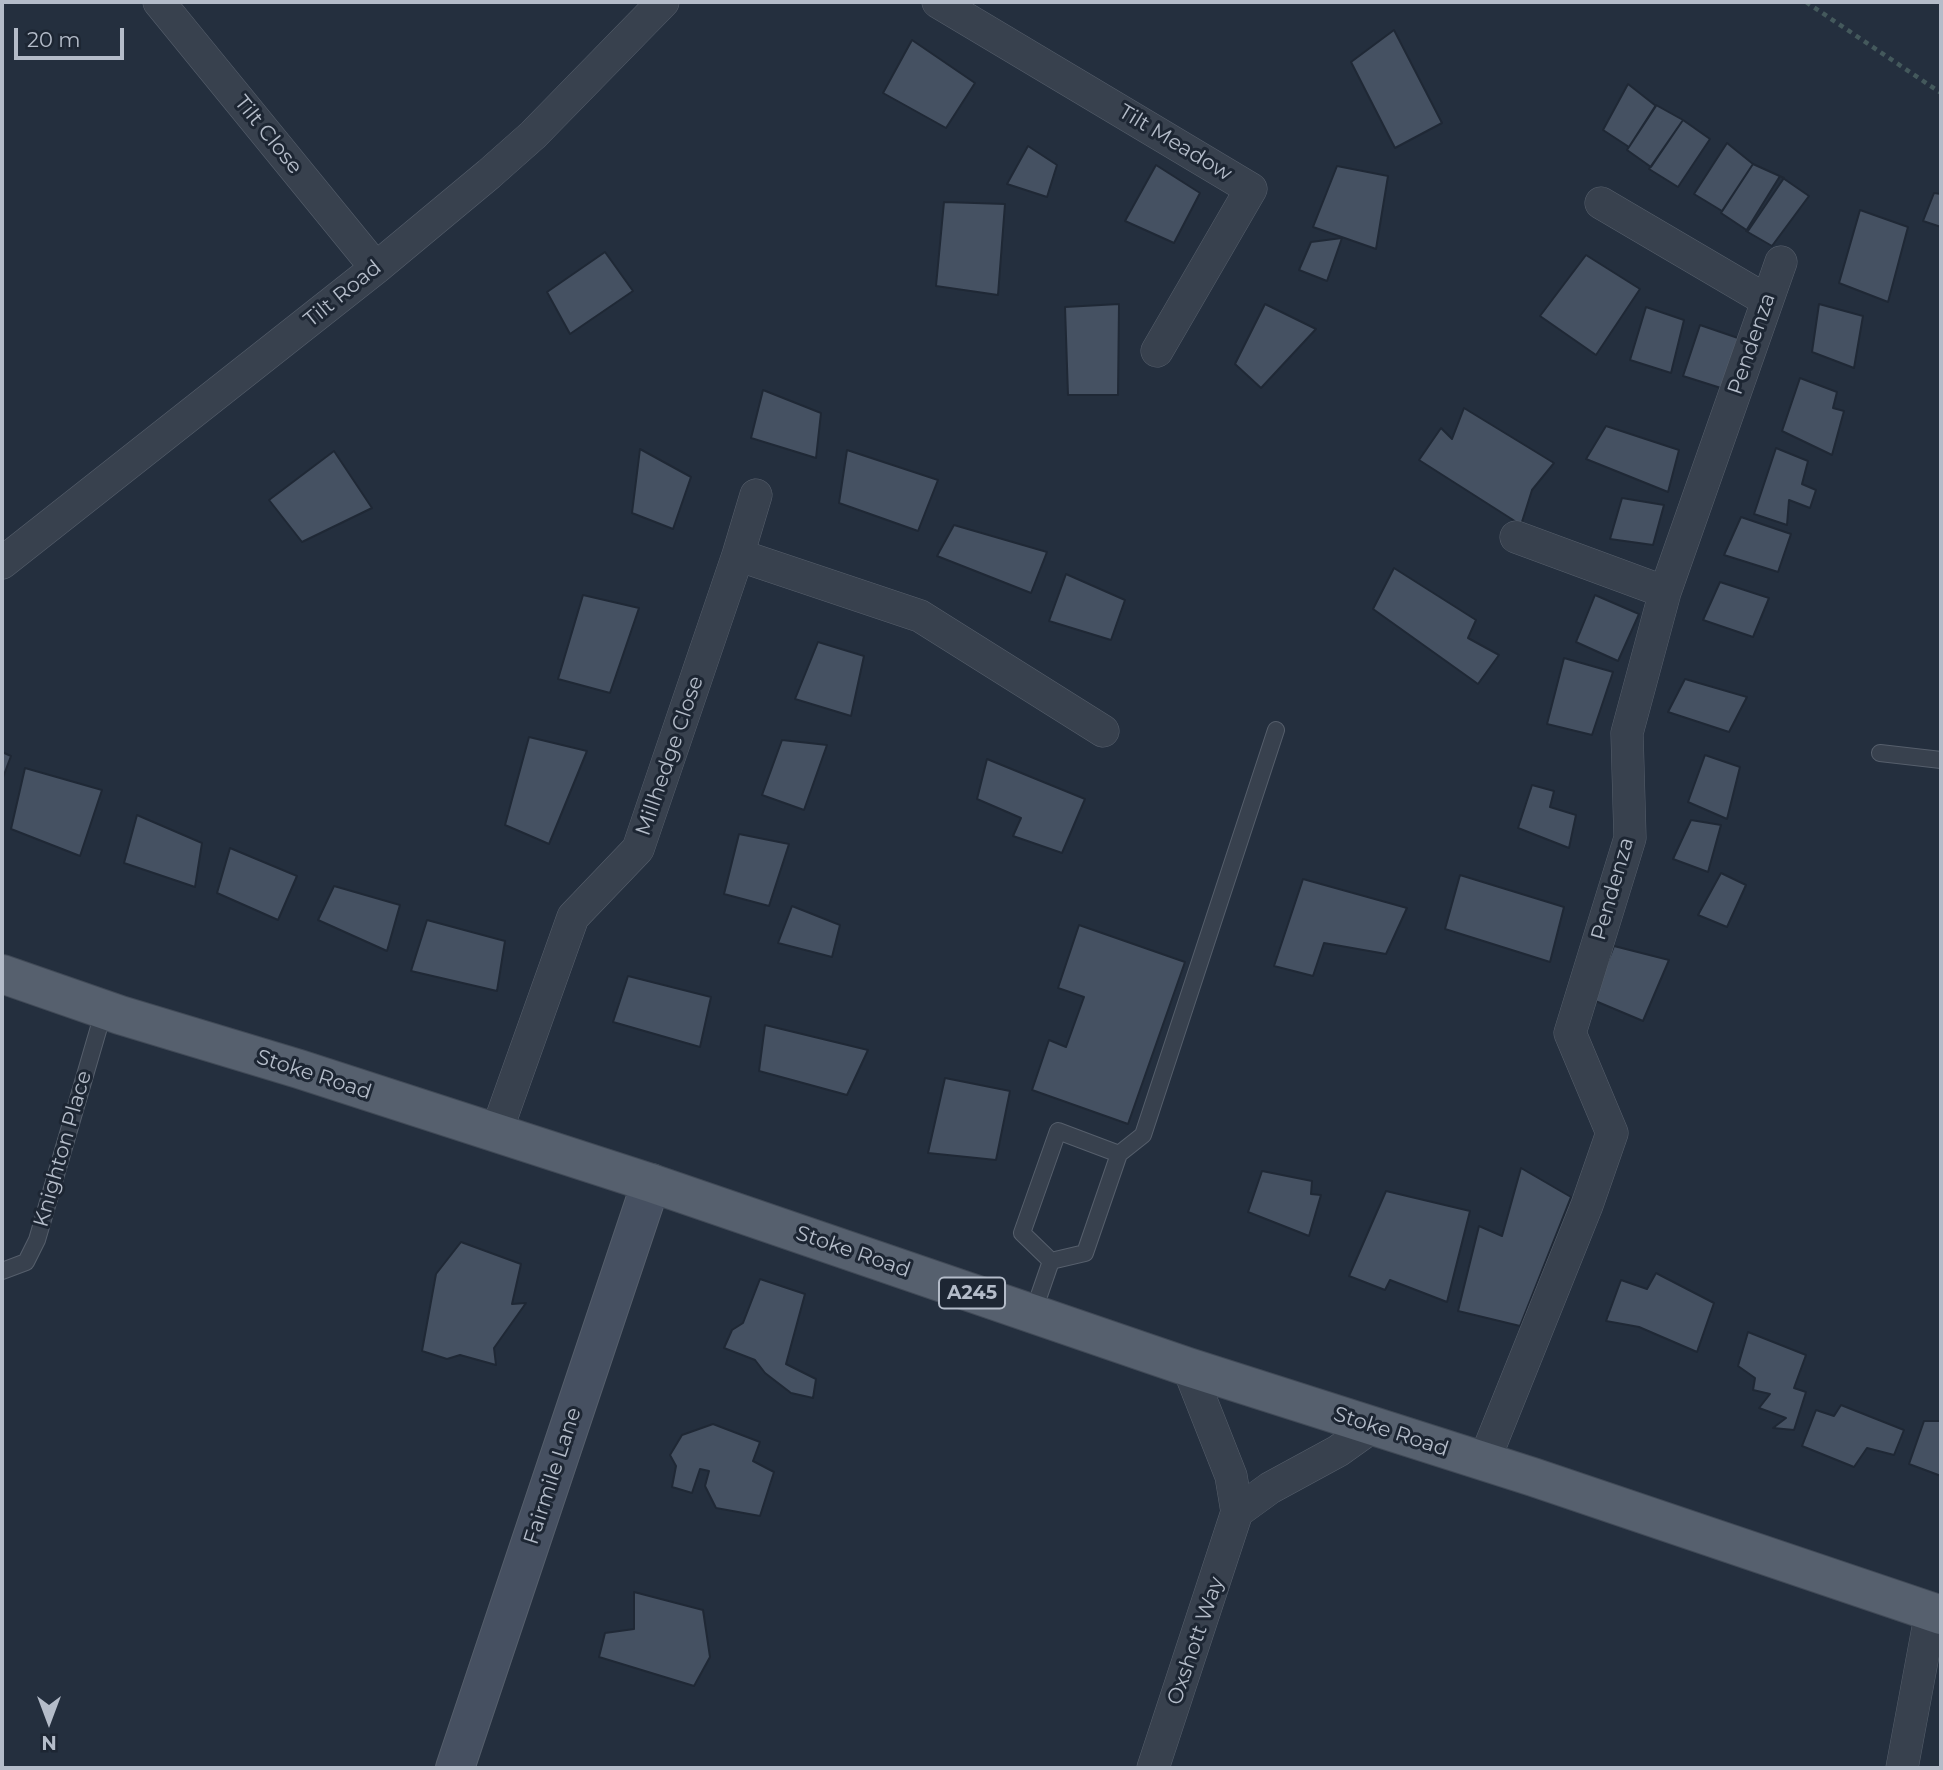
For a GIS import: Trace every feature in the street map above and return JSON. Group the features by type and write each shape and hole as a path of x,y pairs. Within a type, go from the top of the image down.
{"main road":[{"name":"Stoke Road","path":"2,974 104,1010 651,1183 1188,1367 1484,1461 1936,1613"}],"street":[{"name":"Tilt Close","path":"159,2 376,268"},
{"name":"Tilt Road","path":"2,563 376,268 533,135 663,2"},
{"name":"Tilt Meadow","path":"937,2 1251,189 1157,351"},
{"path":"1601,203 1766,300"},
{"name":"Pendenza","path":"1484,1461 1587,1205 1612,1133 1570,1033 1630,838 1627,733 1665,592 1781,262"},
{"name":"Millhedge Close","path":"496,1133 573,917 638,849 756,495"},
{"path":"1516,537 1665,592"},
{"path":"738,555 920,616 1103,731"},
{"name":"Fairmile Lane","path":"455,1768 651,1183"},
{"name":"Oxshott Way","path":"1153,1768 1237,1513 1231,1476 1188,1367"},
{"path":"1237,1513 1270,1488 1338,1451 1373,1426"},
{"path":"1902,1768 1936,1613"}],"lane":[{"path":"1052,1261 1085,1253 1119,1153 1143,1135 1276,730"},
{"path":"1880,753 1941,760"},
{"name":"Knighton Place","path":"2,1271 26,1262 37,1240 104,1010"},
{"path":"1052,1261 1022,1233 1058,1131 1119,1153"},
{"path":"1033,1313 1052,1261"}],"path":[{"path":"1806,2 1941,93"}],"building":[{"path":"1394,30 1442,123 1395,148 1351,62"},
{"path":"912,40 975,83 946,128 883,93"},
{"path":"1628,84 1656,106 1629,147 1603,130"},
{"path":"1656,105 1683,120 1651,167 1627,150"},
{"path":"1683,120 1710,139 1678,187 1649,169"},
{"path":"1727,143 1753,164 1722,211 1694,194"},
{"path":"1028,146 1057,165 1047,197 1007,184"},
{"path":"1753,164 1784,178 1748,231 1721,213"},
{"path":"1156,165 1200,193 1174,243 1125,221"},
{"path":"1337,166 1388,176 1376,249 1313,227"},
{"path":"1780,176 1809,196 1772,246 1746,231"},
{"path":"1934,193 1941,194 1941,227 1923,221"},
{"path":"944,202 1005,204 998,295 936,286"},
{"path":"1860,210 1908,227 1888,302 1839,283"},
{"path":"1342,238 1327,281 1299,270 1311,242"},
{"path":"605,252 633,291 570,334 547,292"},
{"path":"1586,255 1640,289 1596,355 1540,316"},
{"path":"1119,304 1118,395 1068,395 1065,307"},
{"path":"1265,304 1316,329 1261,388 1235,364"},
{"path":"1819,304 1863,316 1854,368 1812,352"},
{"path":"1646,307 1684,320 1671,373 1630,360"},
{"path":"1700,325 1738,338 1724,389 1683,376"},
{"path":"1800,378 1837,392 1833,408 1844,411 1832,455 1782,431"},
{"path":"763,390 821,413 816,458 751,438"},
{"path":"1464,408 1554,463 1532,490 1521,525 1419,460 1441,428 1452,439"},
{"path":"1606,426 1679,450 1668,492 1586,459"},
{"path":"1776,448 1808,461 1802,484 1816,490 1810,508 1789,500 1787,525 1754,514"},
{"path":"640,449 691,477 673,529 632,513"},
{"path":"847,450 938,480 918,531 839,503"},
{"path":"334,451 372,508 302,542 269,500"},
{"path":"1622,498 1664,505 1653,545 1610,539"},
{"path":"1741,517 1791,534 1778,572 1724,555"},
{"path":"954,525 1047,552 1031,593 937,556"},
{"path":"1394,568 1476,620 1468,638 1499,655 1478,684 1373,609"},
{"path":"1066,574 1125,600 1111,640 1049,621"},
{"path":"1720,582 1769,598 1753,637 1703,620"},
{"path":"583,595 639,608 610,693 558,679"},
{"path":"1595,595 1639,614 1618,661 1576,642"},
{"path":"818,642 864,656 851,716 795,699"},
{"path":"1564,658 1613,672 1592,735 1547,724"},
{"path":"1685,679 1747,697 1729,732 1668,712"},
{"path":"529,737 587,751 549,844 505,825"},
{"path":"782,740 827,745 804,810 762,795"},
{"path":"2,752 11,756 2,780"},
{"path":"1705,755 1740,767 1727,819 1688,802"},
{"path":"987,759 1085,799 1062,853 1013,836 1021,818 977,799"},
{"path":"25,768 102,790 80,856 11,829"},
{"path":"1532,785 1554,791 1550,807 1576,815 1569,848 1518,828"},
{"path":"137,815 202,843 195,887 124,863"},
{"path":"1691,820 1721,825 1708,872 1673,859"},
{"path":"739,834 789,844 769,906 724,894"},
{"path":"230,848 297,876 278,920 217,893"},
{"path":"1721,873 1746,885 1727,927 1698,915"},
{"path":"1460,875 1564,907 1550,962 1445,929"},
{"path":"1303,879 1407,908 1386,954 1324,943 1313,976 1274,966"},
{"path":"334,886 400,905 387,951 318,920"},
{"path":"792,906 840,925 832,957 778,943"},
{"path":"427,920 505,941 497,991 411,971"},
{"path":"1079,925 1185,962 1128,1124 1032,1090 1049,1040 1066,1047 1084,997 1058,988"},
{"path":"1614,946 1669,960 1643,1021 1593,1000"},
{"path":"628,976 711,997 700,1047 613,1022"},
{"path":"765,1025 868,1050 847,1095 759,1071"},
{"path":"945,1078 1010,1091 996,1160 928,1153"},
{"path":"1521,1168 1571,1197 1520,1326 1458,1311 1479,1226 1502,1236"},
{"path":"1262,1171 1312,1181 1311,1194 1321,1195 1309,1236 1248,1212"},
{"path":"1386,1191 1470,1211 1447,1302 1390,1280 1385,1290 1349,1276"},
{"path":"461,1242 521,1264 512,1304 526,1303 494,1348 496,1365 460,1355 447,1359 422,1351 436,1274"},
{"path":"1656,1273 1714,1303 1697,1352 1639,1327 1606,1321 1621,1280 1647,1289"},
{"path":"760,1279 805,1294 786,1364 816,1379 813,1398 791,1393 765,1373 755,1360 724,1348 732,1330 743,1323"},
{"path":"1748,1332 1806,1355 1794,1388 1806,1392 1794,1430 1773,1428 1786,1418 1759,1408 1770,1394 1753,1390 1755,1378 1738,1366"},
{"path":"1841,1405 1904,1430 1894,1455 1867,1448 1854,1467 1802,1446 1816,1410 1834,1416"},
{"path":"1924,1421 1941,1421 1941,1476 1909,1464"},
{"path":"713,1424 760,1442 753,1461 774,1472 760,1516 716,1508 705,1486 709,1471 700,1469 692,1493 672,1487 676,1466 670,1455 682,1435"},
{"path":"634,1592 703,1610 710,1657 694,1686 599,1657 605,1633 634,1629"}]}
